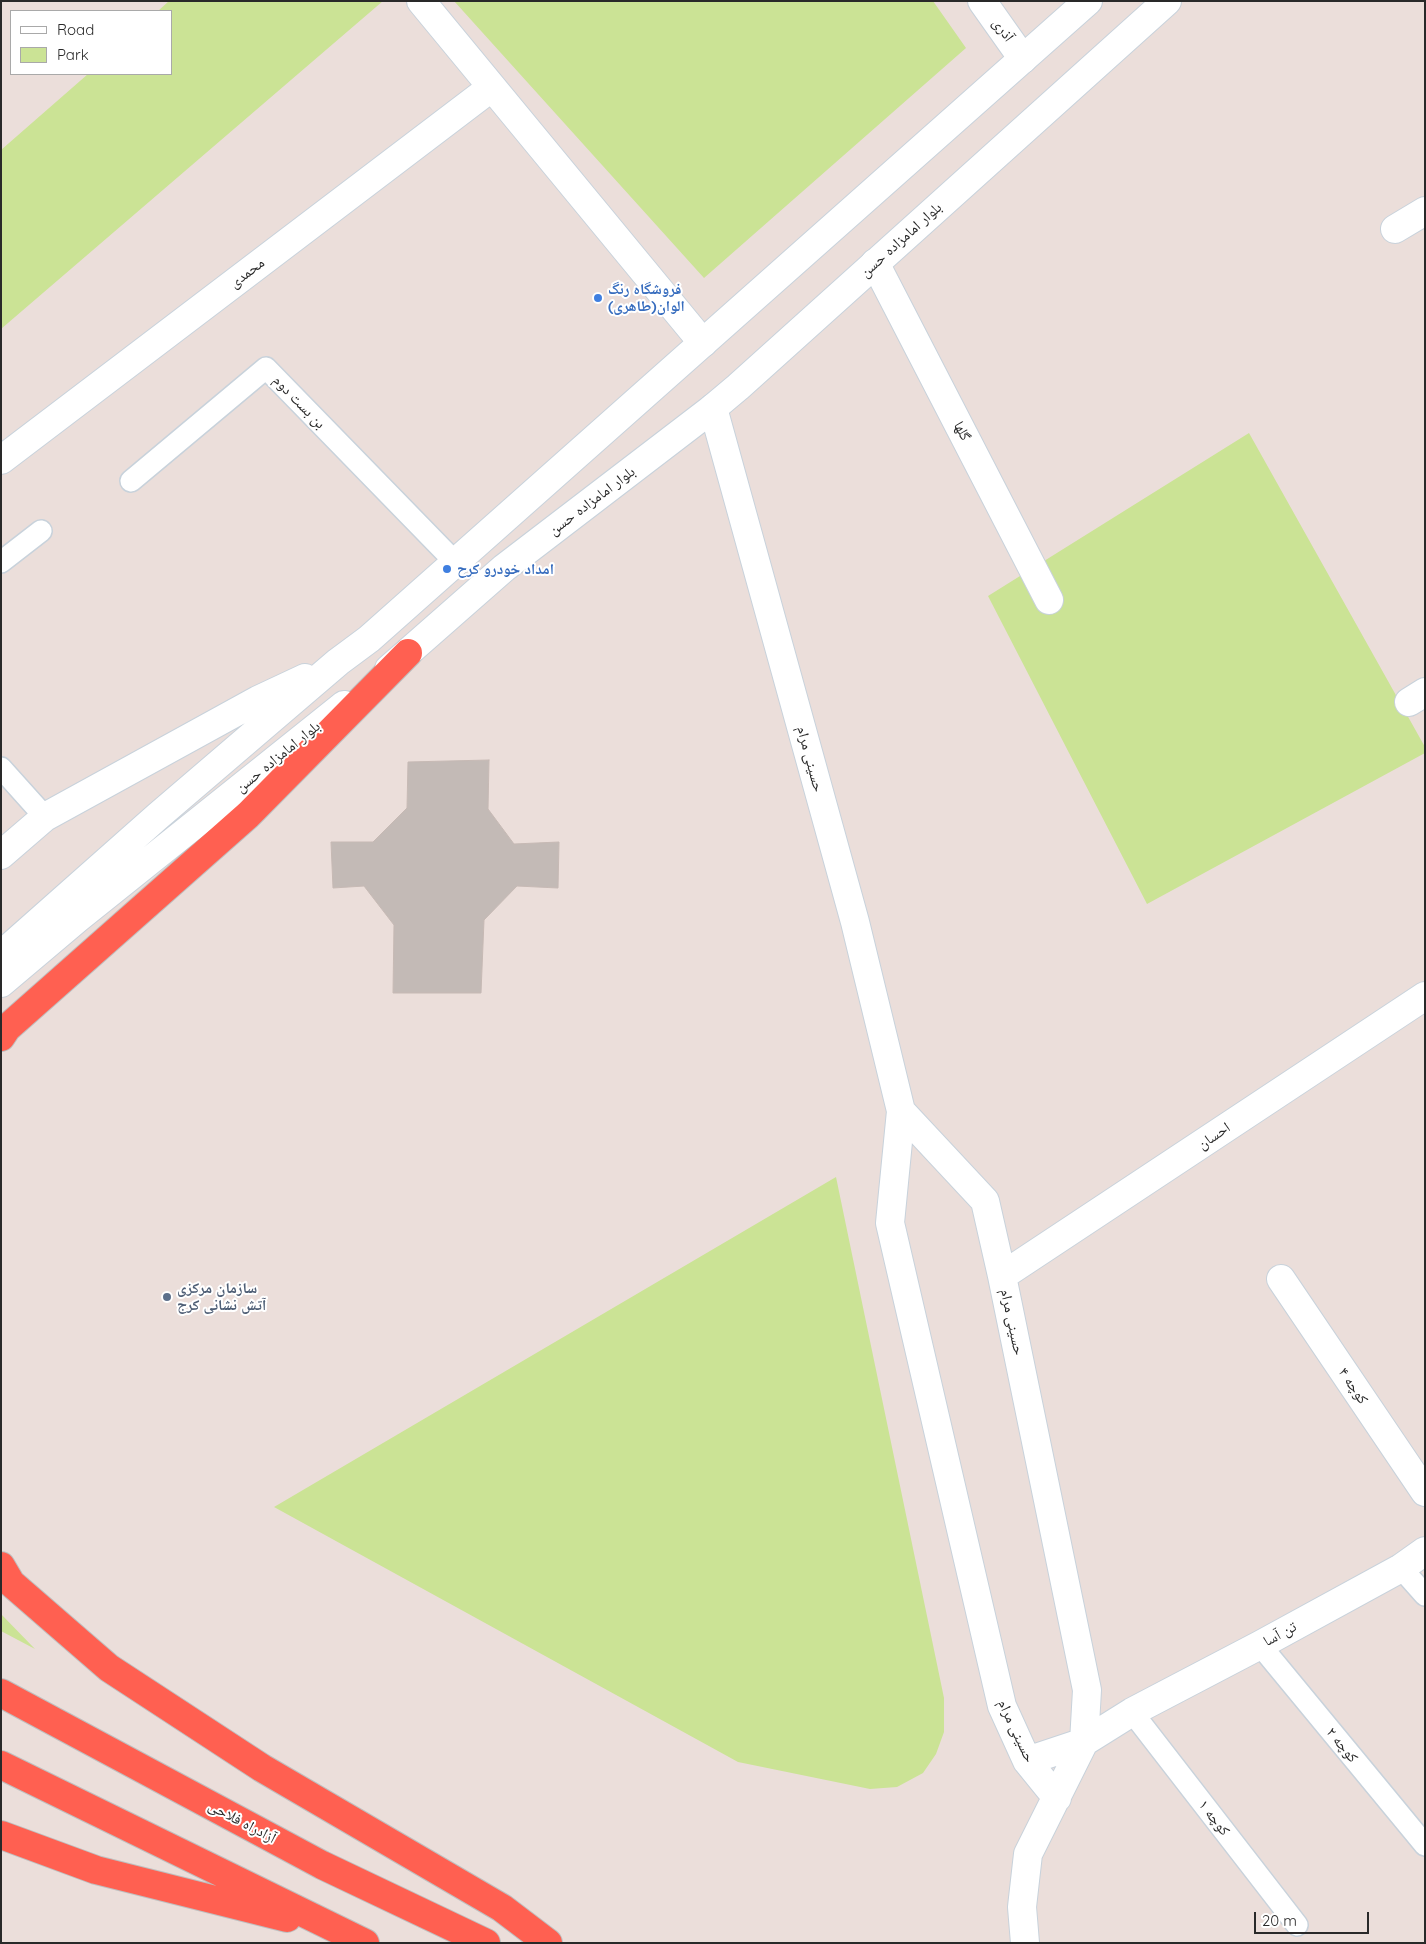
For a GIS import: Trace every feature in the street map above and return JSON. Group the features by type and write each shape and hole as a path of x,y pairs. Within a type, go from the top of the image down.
{"highway":[{"path":"1,1037 7,1028 248,815 408,653"},
{"path":"1,1566 12,1583 109,1668 262,1768 502,1908 548,1943"},
{"name":"آزادراه فلاحی","path":"1,1694 322,1865 486,1943"},
{"path":"1,1765 365,1943"},
{"path":"1,1834 96,1870 340,1931"}],"street":[{"path":"421,1 703,343"},
{"name":"آذری","path":"982,1 1023,58"},
{"path":"1,955 158,816 338,662 369,639 1088,1"},
{"name":"بلوار امامزاده حسن","path":"1,983 78,918 408,653 504,568 713,408 1167,1"},
{"name":"محمدی","path":"1,460 492,86"},
{"path":"1395,229 1425,211"},
{"name":"گلها","path":"875,263 1049,600"},
{"name":"حسینی مرام","path":"713,408 855,922 901,1111 890,1223 1002,1706 1027,1761 1057,1798 1084,1742 1087,1690 985,1201 901,1111"},
{"path":"1,855 45,817 258,700 338,662"},
{"name":"احسان","path":"1002,1276 1425,996"},
{"name":"کوچه ۴","path":"1280,1279 1425,1492"},
{"name":"تن آسا","path":"1027,1761 1084,1742 1132,1712 1401,1568 1425,1551"},
{"path":"1025,1943 1022,1907 1028,1854 1057,1798"}],"lane":[{"name":"بن بست دوم","path":"131,481 266,368 455,562"},
{"path":"1,562 40,531"},
{"path":"1,768 45,817"},
{"path":"1401,1568 1425,1595"},
{"name":"کوچه ۲","path":"1260,1645 1425,1845"},
{"name":"کوچه ۱","path":"1132,1712 1297,1925"}],"green space":[{"path":"169,1 383,1 1,329 1,150 87,75 172,75 172,10 159,10"},
{"path":"454,1 933,1 966,48 704,278"},
{"path":"1249,433 1425,747 1425,753 1147,904 988,596"},
{"path":"836,1177 944,1698 944,1732 936,1754 923,1773 897,1787 870,1789 738,1762 274,1507"},
{"path":"1,1614 35,1649 1,1631"}],"building":[{"path":"489,760 488,809 514,844 559,842 558,888 517,886 484,920 481,993 393,993 394,925 364,886 333,888 331,842 373,842 407,808 408,762"}],"place":[{"name":"فروشگاه رنگ الوان(طاهری)","path":"598,298"},
{"name":"امداد خودرو کرح","path":"447,569"},
{"name":"سازمان مرکزی آتش نشانی کرج","path":"167,1297"}]}
